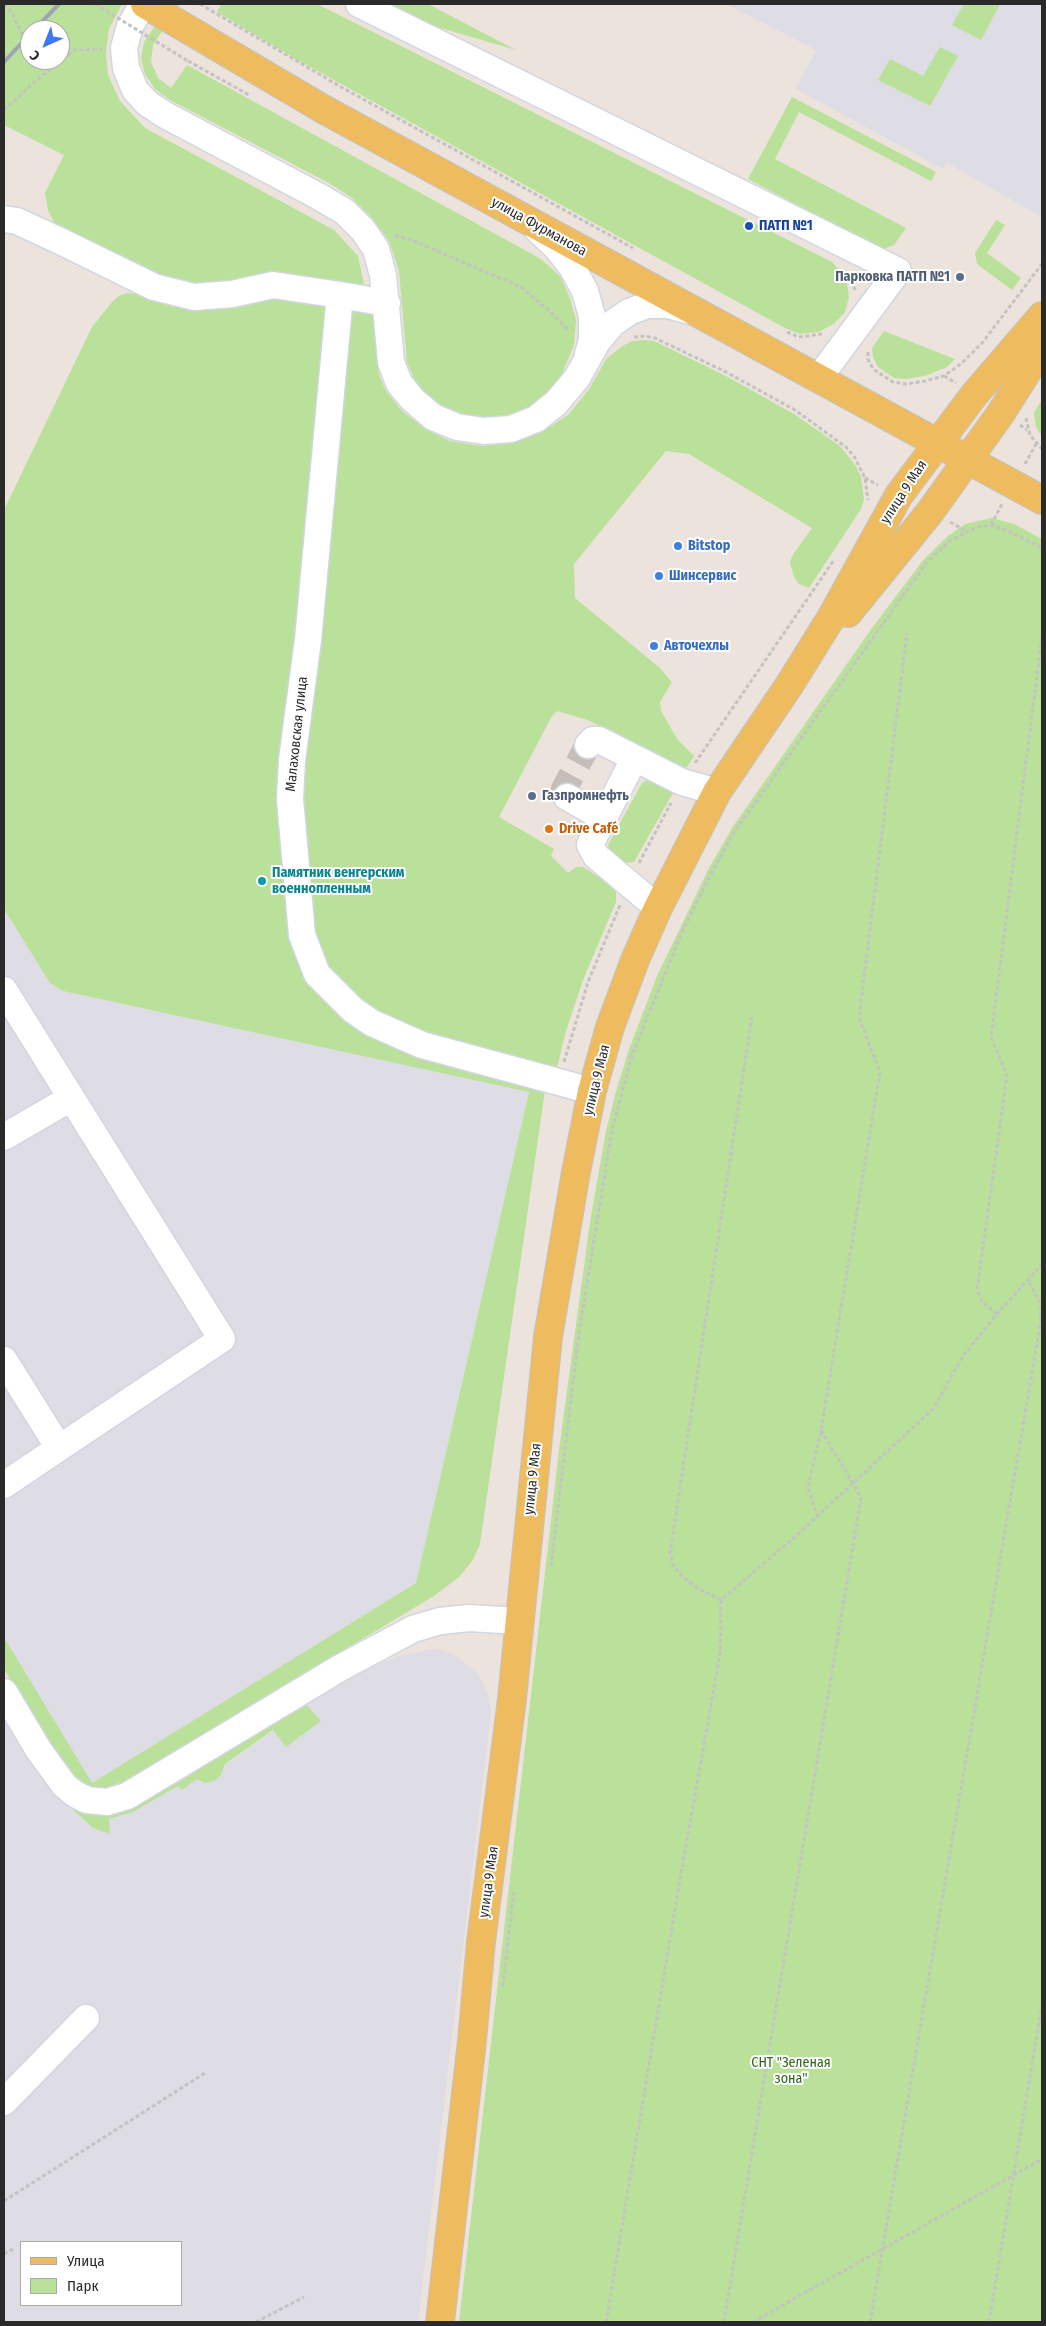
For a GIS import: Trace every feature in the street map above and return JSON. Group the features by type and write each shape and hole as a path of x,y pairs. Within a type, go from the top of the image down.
{"main road":[{"name":"улица Фурманова","path":"137,6 195,50 323,109 691,311 1042,500"},
{"name":"улица 9 Мая","path":"440,2322 472,2041 480,1942 512,1699 548,1337 563,1238 592,1091 610,1027 635,960 658,908 717,792 790,684 831,618 899,495 974,395 1042,316"},
{"name":"улица 9 Мая","path":"790,684 930,512 1001,413 1042,348"}],"street":[{"path":"359,4 898,271 818,379"},
{"path":"137,6 124,48 126,68 135,90 147,103 165,115 345,212 360,227 376,249 384,275 391,362 399,383 412,399 433,416 457,427 484,432 511,429 536,419 556,403 597,342 613,323 629,312 648,305 668,305 691,311"},
{"path":"4,219 17,222 58,240 154,287 194,297 232,294 273,285 387,303"},
{"path":"527,220 557,248 572,266 586,291 592,316 588,356"},
{"name":"Малаховская улица","path":"340,295 309,630 292,760 290,799 302,935 317,974 353,1010 372,1023 422,1045 592,1091"},
{"path":"588,745 593,740 599,740 682,782 717,792"},
{"path":"634,759 590,842 590,848 596,856 658,908"},
{"path":"567,797 602,818"},
{"path":"4,990 222,1339 4,1485"},
{"path":"4,1137 71,1098"},
{"path":"4,1360 59,1448"},
{"path":"4,1692 38,1749 64,1785 75,1794 87,1800 108,1802 127,1796 340,1668 413,1629 440,1621 469,1618 519,1621"},
{"path":"4,2102 86,2018"}],"path":[{"path":"4,4 13,15 20,30"},
{"path":"95,4 195,50 254,98"},
{"path":"200,4 341,87 636,250"},
{"path":"117,26 137,6"},
{"path":"70,54 75,50 103,49"},
{"path":"4,110 51,70"},
{"path":"360,227 414,241 521,287 554,315 588,356"},
{"path":"868,348 868,359 874,369 893,382 916,383 944,376 962,363 982,343 1042,264"},
{"path":"847,269 852,276 854,293"},
{"path":"785,332 799,337 818,336 825,333"},
{"path":"631,338 645,336 655,338 726,372 795,410 846,447 855,458 865,478 868,502"},
{"path":"1028,413 1026,420 1028,430 1042,449"},
{"path":"551,1570 579,1333 612,1130 632,1055 662,978 687,923 713,870 736,831 927,562 951,540 978,527 991,526 1009,531 1042,548"},
{"path":"558,1082 571,1032 588,982 629,882 682,782 834,559"},
{"path":"818,1517 808,1488 821,1430 880,1072 859,1018 907,633"},
{"path":"997,1314 982,1302 977,1290 1007,1075 991,1037 1042,636"},
{"path":"721,1600 697,1588 682,1576 673,1565 670,1553 752,1016"},
{"path":"606,2322 676,1901 720,1654 721,1600 818,1517 934,1408 963,1356 997,1314 1042,1264"},
{"path":"870,2322 1041,1320 1040,1302 1028,1281"},
{"path":"724,2322 861,1497 821,1430"},
{"path":"502,1994 514,1885"},
{"path":"989,2322 1042,2005"},
{"path":"4,2201 205,2072"},
{"path":"753,2322 1042,2159"},
{"path":"4,2254 13,2249"},
{"path":"256,2322 304,2297"}],"shaded area":[{"path":"726,4 1042,4 1042,217 947,163 943,169 796,89 816,50"},
{"path":"4,909 50,983 63,991 529,1092 416,1583 92,1783 4,1637"},
{"path":"432,1649 442,1650 456,1656 479,1674 488,1695 491,1712 418,2322 4,2322 4,1716 38,1774 65,1803 93,1828 110,1833 109,1819 133,1812 178,1786 182,1790 197,1779 221,1775 225,1765 274,1730 286,1746 304,1702 348,1676 397,1657"}],"green space":[{"path":"4,4 122,4 109,29 106,53 108,75 120,101 145,128 334,230 358,256 365,289 195,290 158,279 57,229 48,210 45,193 64,155 4,125"},
{"path":"170,4 180,4 153,45 151,62 158,78 171,88 187,65 541,259 560,276 570,298 576,320 574,345 562,374 548,395 527,410 504,418 478,418 454,413 432,399 417,384 407,363 399,271 389,241 373,219 351,197 327,182 170,100 155,89 145,74 141,58 144,42"},
{"path":"221,4 317,4 832,262 846,278 849,297 845,312 834,324 818,332 800,334 785,328 294,58 217,12"},
{"path":"385,4 428,4 516,50 427,24"},
{"path":"964,4 1000,4 981,40 952,25"},
{"path":"940,47 958,56 930,106 878,80 890,59 923,76"},
{"path":"792,97 936,172 931,181 799,112 775,159 906,228 894,245 883,249 877,247 748,179"},
{"path":"996,220 1005,225 987,253 1021,278 1012,290 977,264 975,253"},
{"path":"128,293 150,296 274,293 333,301 283,800 325,990 545,1090 480,1544 473,1560 459,1577 434,1596 123,1782 101,1789 85,1784 73,1776 54,1753 4,1669 4,1637 92,1783 416,1583 529,1092 63,991 50,983 4,909 4,510 92,327 112,302 120,295"},
{"path":"344,307 374,311 379,375 386,391 402,411 425,429 450,441 482,446 514,443 542,432 569,414 590,388 606,359 624,345 633,341 645,340 654,341 726,376 794,414 840,446 856,466 861,477 864,499 861,509 809,588 799,584 794,577 790,563 792,556 812,528 689,454 666,451 574,564 575,598 660,668 672,682 660,702 661,711 677,739 694,756 685,770 588,720 557,711 552,716 499,817 554,849 551,856 568,873 576,867 583,867 611,885 616,892 616,902 583,980 566,1031 556,1072 374,1018 314,952 296,802"},
{"path":"884,331 955,359 947,367 925,376 905,379 894,378 878,367 873,357 872,348"},
{"path":"1042,399 1042,437 1036,427 1034,413"},
{"name":"СНТ \"Зеленая зона\"","path":"992,518 1014,524 1042,539 1042,2322 459,2322 560,1442 590,1222 606,1131 615,1095 628,1052 657,976 709,868 732,828 872,628 924,559 948,536 965,524"},
{"path":"648,779 672,789 673,793 634,862 623,863 610,852 608,845 642,783"},
{"path":"304,1702 321,1721 286,1747 273,1730 225,1764 221,1775 214,1781 205,1783 197,1779 182,1790 178,1786 133,1812 109,1819 110,1834 93,1828 56,1794 109,1813 131,1809 185,1778"}],"tunnel":[{"path":"567,797 563,794 564,789 588,745"}],"railway":[{"path":"44,20 59,4"},
{"path":"4,62 20,45"}],"place":[{"name":"ПАТП №1","path":"749,226"},
{"name":"Парковка ПАТП №1","path":"960,277"},
{"name":"Bitstop","path":"678,546"},
{"name":"Шинсервис","path":"659,576"},
{"name":"Авточехлы","path":"654,646"},
{"name":"Газпромнефть","path":"532,796"},
{"name":"Drive Café","path":"549,829"},
{"name":"Памятник венгерским военнопленным","path":"262,881"}]}
